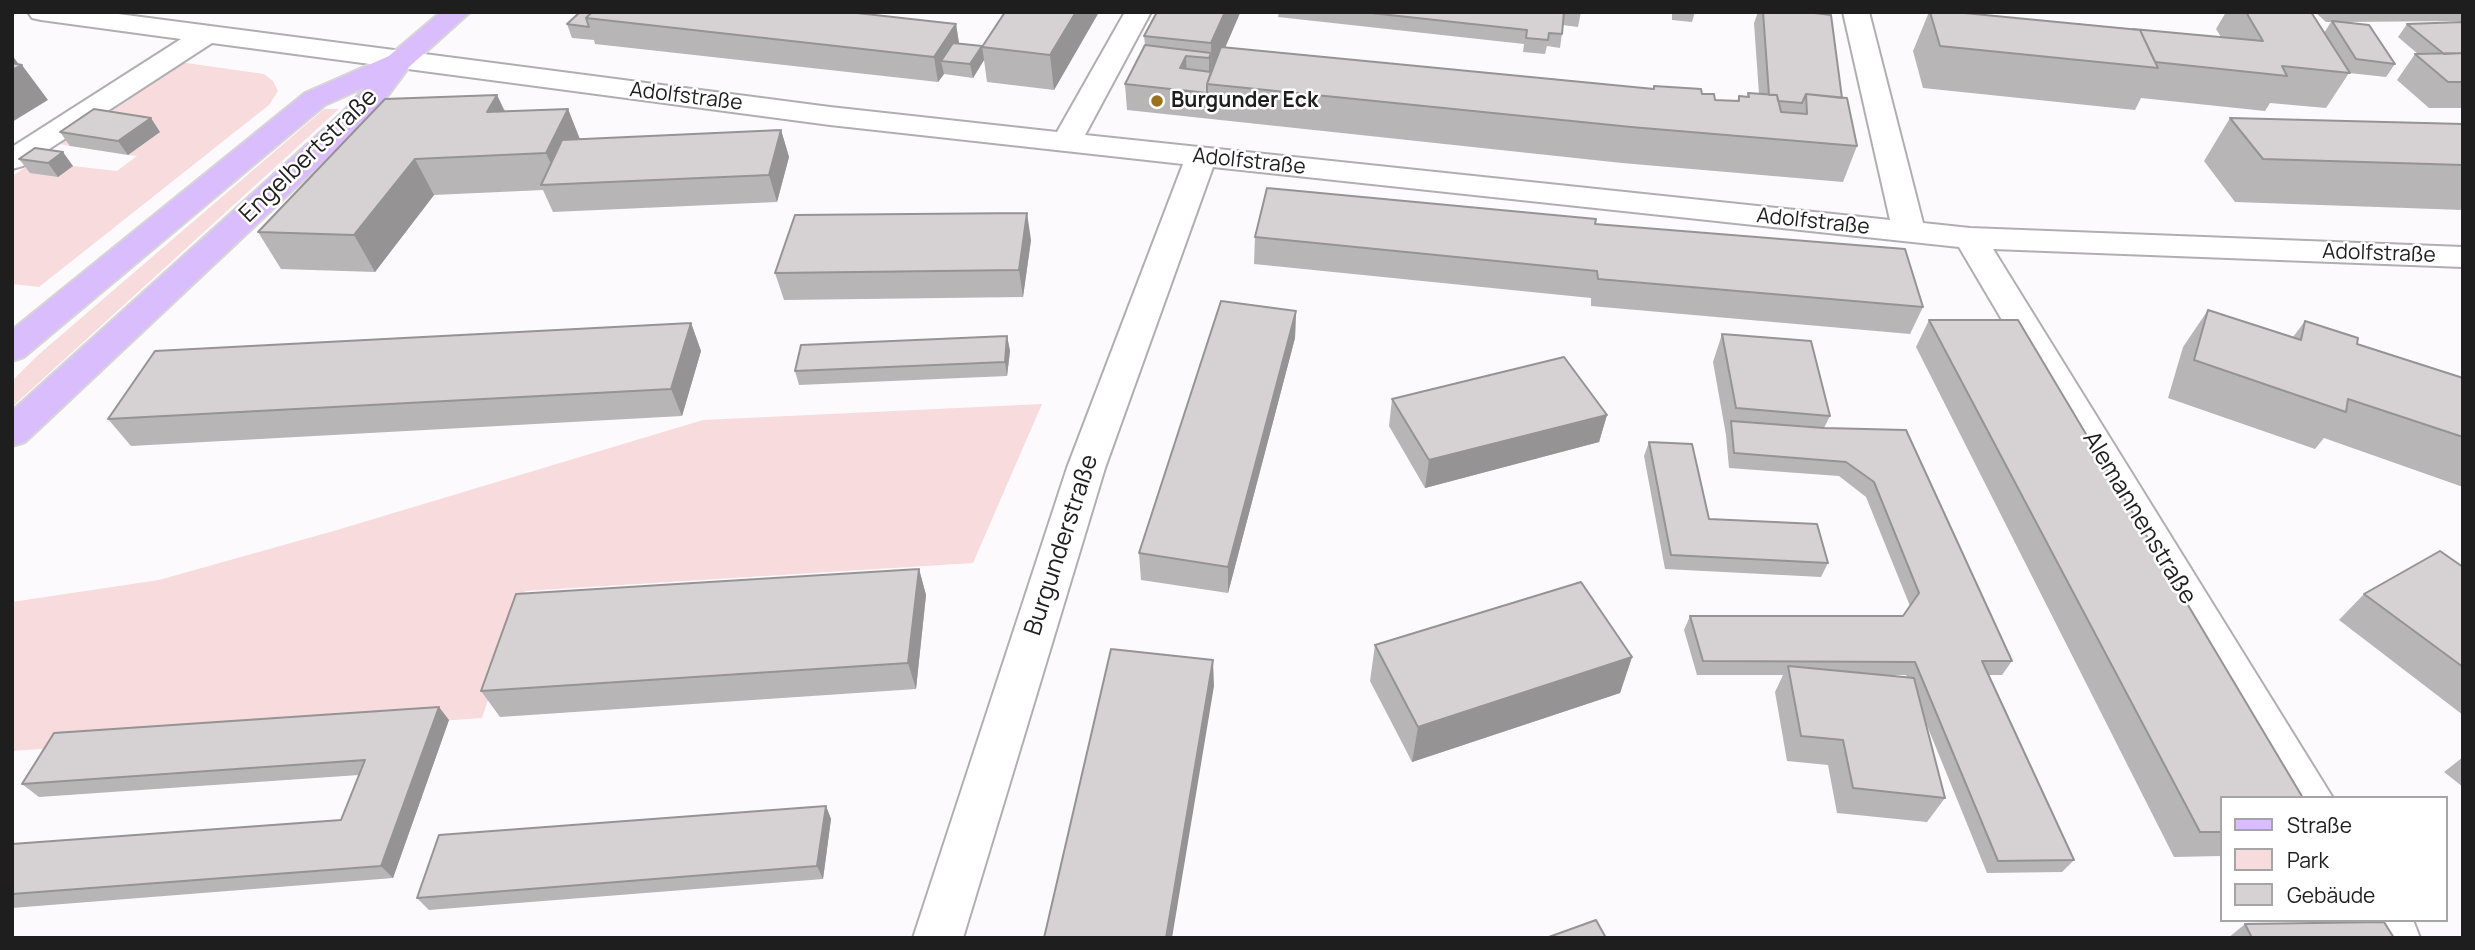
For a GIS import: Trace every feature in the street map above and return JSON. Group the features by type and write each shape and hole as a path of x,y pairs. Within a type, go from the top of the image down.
{"main road":[{"path":"399,61 457,12"},
{"name":"Engelbertstraße","path":"12,349 316,99 399,61"},
{"name":"Engelbertstraße","path":"12,433 353,118 367,104 399,61"}],"street":[{"name":"Adolfstraße","path":"41,12 399,61 1066,142 1909,232 1970,238 2463,257"},
{"path":"1066,142 1138,12"},
{"path":"1856,12 1909,232"},
{"path":"12,160 207,34"},
{"name":"Burgunderstraße","path":"938,938 1086,468 1202,157"},
{"name":"Alemannenstraße","path":"1970,238 2309,796"},
{"path":"2385,922 2395,938"}],"green space":[{"path":"179,62 264,74 273,81 278,91 269,105 39,287 12,284 12,176 35,161 58,177 73,166 117,171 137,156 128,155 159,133 70,146 59,144"},
{"path":"324,109 339,109 12,407 12,381 37,356"},
{"path":"1042,404 973,563 525,591 482,718 12,751 12,602 159,580 337,530 703,420"}],"building":[{"path":"580,12 592,12 586,18 589,27 567,24"},
{"path":"592,12 848,12 956,24 934,57 586,18"},
{"path":"1005,12 1076,12 1050,55 982,47"},
{"path":"1157,12 1225,12 1211,43 1144,36"},
{"path":"1362,12 1564,12 1562,34 1549,33 1548,40 1526,38 1527,30"},
{"path":"1763,12 1831,15 1842,98 1806,94 1802,103 1778,101 1777,95 1769,95"},
{"path":"1930,12 2140,30 2158,68 1940,46"},
{"path":"2246,12 2311,12 2350,73 2282,66 2287,76 2155,62 2140,30 2133,29 2263,41"},
{"path":"2332,21 2369,25 2395,64 2356,59"},
{"path":"2463,22 2463,53 2444,54 2407,24"},
{"path":"953,43 982,46 970,64 941,61"},
{"path":"1145,45 1211,53 1209,58 1186,56 1180,68 1211,72 1207,93 1125,84"},
{"path":"1221,47 1654,89 1654,86 1701,89 1702,94 1714,94 1715,100 1739,101 1739,96 1749,97 1748,93 1777,95 1781,112 1807,114 1806,94 1847,98 1857,146 1631,127 1207,84"},
{"path":"2463,53 2463,82 2448,82 2415,54"},
{"path":"12,63 22,65 12,70"},
{"path":"497,95 487,112 568,109 546,153 415,159 354,235 258,232 385,99"},
{"path":"94,109 151,118 118,141 60,132"},
{"path":"2230,118 2463,124 2463,165 2263,159"},
{"path":"781,130 769,175 541,185 562,140"},
{"path":"35,148 63,152 48,163 19,159"},
{"path":"1267,188 1596,219 1595,224 1905,249 1923,307 1598,279 1597,271 1255,237"},
{"path":"1027,213 1019,270 775,273 795,215"},
{"path":"1221,301 1296,311 1228,567 1139,553"},
{"path":"2208,310 2301,340 2305,321 2358,338 2357,344 2463,378 2463,437 2348,399 2346,412 2194,360"},
{"path":"1929,320 2018,320 2302,796 2220,796 2220,832 2200,832"},
{"path":"691,323 671,389 108,419 155,351"},
{"path":"1722,334 1811,341 1830,416 1736,408"},
{"path":"1007,336 1005,362 795,371 801,345"},
{"path":"1564,357 1607,415 1429,460 1392,399"},
{"path":"1731,421 1824,428 1906,430 2012,661 1982,661 2074,860 1998,861 1915,662 1703,661 1690,616 1903,616 1919,593 1874,482 1846,462 1734,453"},
{"path":"1649,442 1692,444 1709,519 1817,524 1828,563 1671,555"},
{"path":"2440,551 2463,567 2463,667 2364,594"},
{"path":"919,569 908,663 481,691 516,594"},
{"path":"1581,582 1632,657 1418,727 1375,645"},
{"path":"1111,649 1213,660 1166,938 1044,938"},
{"path":"1788,666 1914,678 1945,798 1853,788 1843,740 1801,736"},
{"path":"439,707 381,866 12,894 12,844 341,820 365,760 22,784 54,733"},
{"path":"826,806 817,866 417,898 439,835"},
{"path":"1596,920 1606,938 1546,938"},
{"path":"2384,922 2394,938 2252,938 2245,924"}],"place":[{"name":"Burgunder Eck","path":"1157,101"}]}
